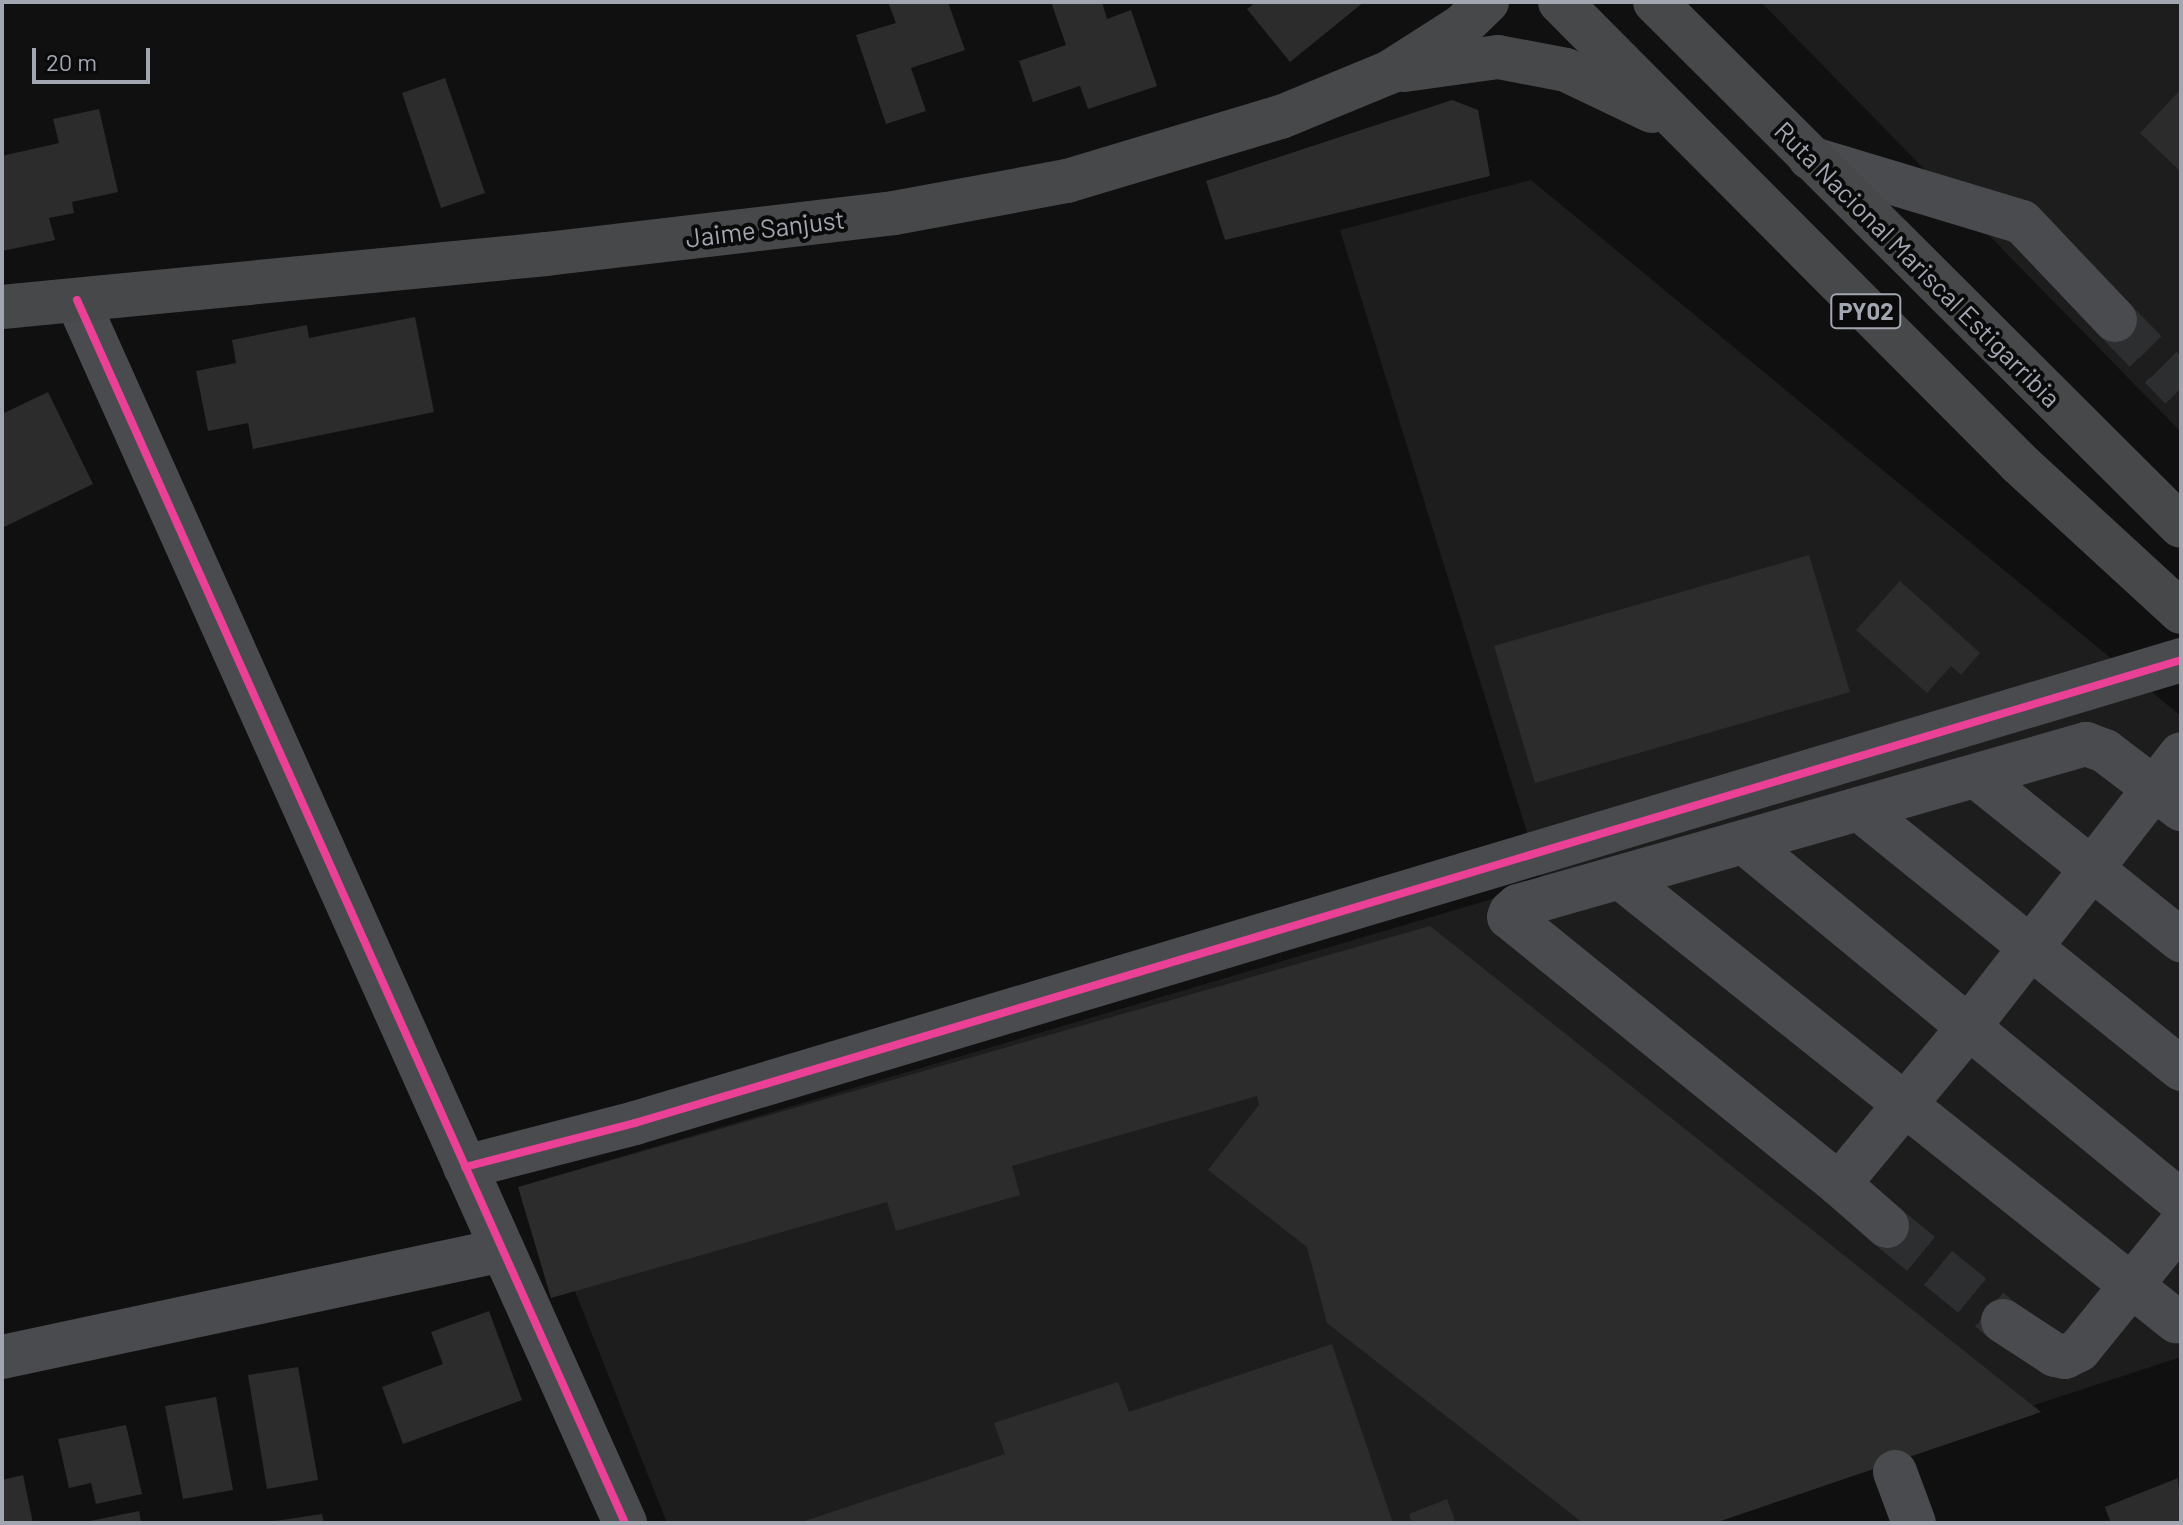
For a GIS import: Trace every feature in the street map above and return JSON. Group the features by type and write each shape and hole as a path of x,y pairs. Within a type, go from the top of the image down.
{"main road":[{"path":"1390,72 1430,22 1439,2"},
{"name":"Jaime Sanjust","path":"2,307 546,254 894,213 1067,181 1281,117 1390,72 1462,26 1487,2"},
{"name":"PY02","path":"1560,2 2019,463 2181,612"},
{"name":"Ruta Nacional Mariscal Estigarribia","path":"1655,2 2181,526"},
{"path":"1390,72 1498,57 1566,70 1667,118 1717,163"}],"street":[{"path":"1810,158 2022,222 2115,320"},
{"path":"77,300 625,1523"},
{"path":"465,1167 666,1114 2181,660"},
{"path":"1839,1184 1907,1104 2091,869 2172,783 2086,744 1518,906 1509,917 1887,1226"},
{"path":"1976,776 2181,940"},
{"path":"1859,809 2181,1069"},
{"path":"1744,842 1967,1029 2181,1202"},
{"path":"1620,877 2176,1321"},
{"path":"2003,1321 2055,1355 2065,1357 2079,1350 2181,1224"},
{"path":"2,1357 503,1250"},
{"path":"1895,1472 1914,1523"}],"shaded area":[{"path":"1761,2 2181,2 2181,432"},
{"path":"1531,180 2181,716 2181,1357 1673,1523 667,1523 532,1183 1543,884 1340,230"}],"building":[{"path":"888,2 948,2 965,50 911,68 926,111 886,124 856,35 896,23"},
{"path":"1051,2 1102,2 1107,19 1131,10 1157,86 1088,109 1080,86 1033,102 1019,61 1066,45"},
{"path":"1256,2 1364,2 1290,62 1247,9"},
{"path":"445,78 485,193 441,208 402,93"},
{"path":"2181,89 2181,172 2140,133"},
{"path":"1452,100 1478,110 1490,176 1225,240 1206,181"},
{"path":"99,109 118,192 72,202 74,213 49,218 55,240 2,251 2,156 59,143 53,119"},
{"path":"415,317 434,412 253,449 248,423 208,431 196,371 236,363 232,340 307,325 309,338"},
{"path":"48,392 93,484 2,528 2,414"},
{"path":"1809,555 1850,692 1535,783 1494,646"},
{"path":"1900,581 1980,653 1961,675 1951,666 1927,693 1856,630"},
{"path":"1430,926 2041,1412 1715,1523 1583,1523 1327,1323 1307,1247 1208,1170 1259,1105 1257,1096 1012,1166 1020,1195 896,1231 887,1202 551,1298 518,1187"},
{"path":"489,1311 522,1400 403,1444 382,1387 443,1364 431,1332"},
{"path":"1332,1344 1393,1523 799,1523 1005,1454 994,1423 1118,1382 1129,1412"},
{"path":"298,1367 318,1480 267,1489 248,1375"},
{"path":"216,1397 233,1490 183,1499 165,1406"},
{"path":"126,1425 142,1494 96,1504 91,1483 69,1488 58,1439"},
{"path":"23,1475 33,1523 2,1523 2,1480"},
{"path":"2178,1478 2181,1523 2111,1523 2105,1507"},
{"path":"1447,1499 1456,1523 1412,1523 1409,1514"},
{"path":"139,1511 141,1523 85,1523 85,1522"},
{"path":"322,1514 324,1523 275,1523 275,1521"}],"tunnel":[{"path":"2115,320 2181,388"},
{"path":"1887,1226 2003,1321"}],"cycle path":[{"path":"77,300 625,1523"},
{"path":"465,1167 635,1123 2181,660"}]}
